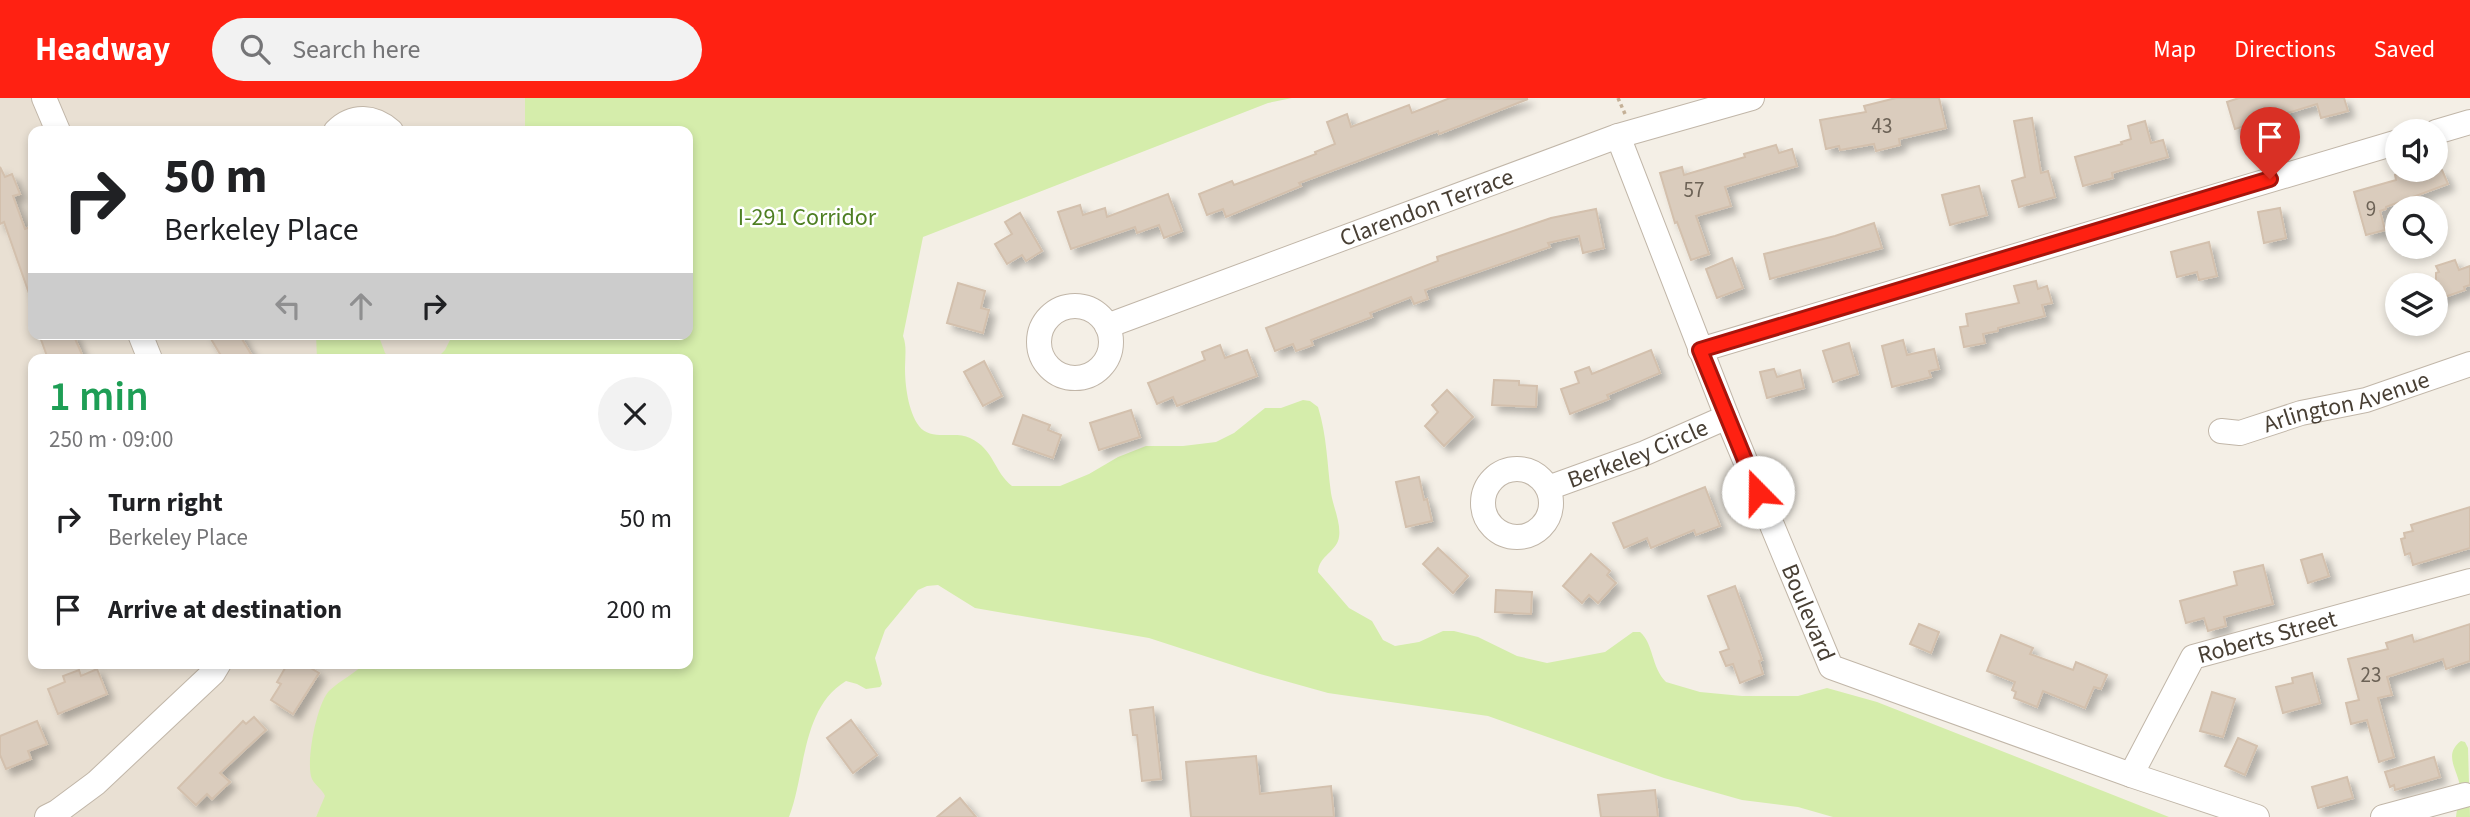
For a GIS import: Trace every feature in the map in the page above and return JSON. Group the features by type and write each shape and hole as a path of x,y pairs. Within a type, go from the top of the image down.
{"street":[{"path":"44,98 56,126"},
{"name":"Clarendon Terrace","path":"1107,326 1618,136 1752,98"},
{"path":"343,126 359,119 370,119 385,126"},
{"path":"2448,128 2470,122"},
{"name":"Boulevard","path":"1618,136 1700,350 1831,667 2131,775 2258,817"},
{"path":"1700,350 2385,146"},
{"name":"Arlington Avenue","path":"2221,430 2240,433 2311,410 2366,400 2470,363"},
{"name":"Berkeley Circle","path":"1548,488 1645,453 1727,417"},
{"name":"Roberts Street","path":"2131,775 2193,657 2470,580"},
{"path":"47,817 96,783 215,669"},
{"path":"2383,817 2465,795"}],"shaded area":[{"path":"0,98 525,98 525,126 28,126 28,340 482,340 478,354 28,354 28,669 383,669 373,701 316,817 0,817"}],"green space":[{"name":"I-291 Corridor","path":"525,98 1292,98 1268,103 923,237 903,336 908,398 919,426 930,434 964,436 978,443 1012,486 1060,486 1146,446 1183,446 1216,442 1234,433 1265,408 1281,408 1303,400 1310,401 1318,407 1321,418 1339,530 1338,541 1321,563 1318,572 1349,608 1372,621 1383,640 1395,646 1419,642 1443,631 1454,631 1478,637 1517,656 1547,663 1605,652 1633,632 1640,632 1645,637 1658,670 1666,682 1700,692 1742,696 1798,696 1827,688 1877,702 2169,817 1833,817 1798,807 1742,800 1664,778 1488,716 1328,693 1149,638 975,608 938,585 918,590 885,630 875,658 882,684 880,687 866,689 846,681 831,693 820,707 807,743 789,817 316,817 325,796 312,779 310,771 317,719 325,696 357,669 693,669 693,354 441,354 450,340 693,340 693,126 525,126"},
{"path":"316,340 380,340 386,354 317,354"},
{"path":"2461,741 2465,742 2468,748 2470,817 2456,817 2460,788 2452,758 2455,746"}],"building":[{"path":"1450,98 1528,99 1439,134 1438,131 1299,183 1301,186 1226,217 1223,209 1207,215 1199,194 1232,181 1234,185 1316,154 1315,152 1335,144 1327,122 1347,114 1351,127 1409,105 1412,113"},
{"path":"1896,98 1939,98 1946,128 1899,139 1900,145 1876,151 1874,144 1840,150 1839,146 1826,149 1820,120 1866,112 1864,106"},
{"path":"2239,98 2344,98 2348,111 2321,118 2317,104 2235,129 2227,102"},
{"path":"2032,118 2041,173 2048,171 2055,197 2019,207 2012,181 2025,177 2014,121"},
{"path":"2145,121 2151,143 2163,140 2168,157 2112,173 2113,178 2083,186 2075,157 2122,144 2121,142 2131,139 2128,126"},
{"path":"1776,145 1779,153 1792,149 1797,166 1725,187 1731,206 1696,216 1709,254 1691,260 1677,222 1675,223 1660,173 1682,167 1684,175"},
{"path":"0,167 5,177 12,174 20,194 13,196 25,229 28,228 28,290 4,222 0,224"},
{"path":"2389,182 2448,184 2416,196 2385,196 2385,209 2380,211 2385,230 2366,235 2354,192"},
{"path":"1979,186 1987,215 1950,225 1942,195"},
{"path":"1168,194 1182,231 1164,238 1159,225 1137,233 1135,227 1071,249 1058,212 1080,205 1083,215 1105,208 1107,217"},
{"path":"2280,208 2286,238 2264,243 2258,212"},
{"path":"1596,209 1604,248 1583,253 1579,236 1548,243 1550,247 1425,290 1428,299 1414,304 1411,297 1370,313 1372,317 1311,340 1313,345 1296,351 1293,344 1275,351 1266,328 1438,261 1437,257 1551,218"},
{"path":"1020,213 1042,251 1026,261 1022,255 1007,264 995,244 1012,234 1005,222"},
{"path":"1874,223 1882,248 1770,279 1764,254"},
{"path":"2209,242 2217,276 2199,280 2197,272 2177,277 2171,252"},
{"path":"1732,258 1743,288 1717,298 1706,269"},
{"path":"2455,260 2459,270 2470,266 2470,285 2464,287 2465,290 2448,296 2448,273 2436,273 2439,272 2436,266"},
{"path":"2036,281 2038,289 2047,286 2052,303 2042,305 2045,316 1998,328 1998,331 1983,334 1985,343 1964,347 1960,327 1968,326 1966,314 2019,303 2014,286"},
{"path":"958,283 985,291 981,308 989,310 983,333 947,323"},
{"path":"41,340 76,340 82,354 46,354"},
{"path":"212,340 243,340 251,354 220,354"},
{"path":"1903,340 1907,355 1934,349 1939,369 1929,371 1931,377 1892,387 1882,346"},
{"path":"1849,343 1858,374 1833,382 1823,351"},
{"path":"1220,345 1225,358 1247,350 1257,376 1177,406 1173,397 1157,404 1148,383 1205,360 1202,352"},
{"path":"1651,350 1660,373 1607,395 1609,399 1570,414 1561,389 1579,383 1575,372 1589,367 1592,374"},
{"path":"984,361 1002,396 983,406 964,372"},
{"path":"1774,369 1777,377 1800,370 1804,388 1767,398 1760,372"},
{"path":"1494,380 1519,381 1519,385 1537,386 1536,407 1492,405"},
{"path":"1447,390 1473,417 1444,446 1425,426 1438,412 1432,405"},
{"path":"1131,410 1140,437 1099,450 1090,423"},
{"path":"1023,415 1050,425 1048,430 1061,435 1053,458 1013,444"},
{"path":"1419,477 1432,521 1406,527 1396,482"},
{"path":"1705,487 1720,526 1696,535 1694,530 1651,548 1647,538 1624,548 1613,523"},
{"path":"2470,507 2470,548 2413,565 2410,553 2405,555 2401,539 2405,538 2404,533 2413,531 2411,525"},
{"path":"1438,548 1468,576 1453,593 1423,564"},
{"path":"1591,554 1610,571 1607,575 1616,583 1598,603 1589,595 1582,603 1563,586"},
{"path":"2322,554 2329,576 2308,583 2301,560"},
{"path":"2263,565 2273,604 2224,617 2226,626 2208,631 2204,618 2186,623 2180,601 2237,585 2234,572"},
{"path":"1735,586 1762,660 1759,661 1763,674 1740,683 1733,664 1726,666 1720,652 1729,649 1708,596"},
{"path":"1496,590 1532,592 1531,614 1495,612"},
{"path":"1919,624 1939,632 1931,653 1910,644"},
{"path":"2470,624 2470,661 2446,669 2443,659 2387,677 2392,695 2378,698 2394,757 2379,762 2367,720 2351,724 2346,703 2359,700 2348,659 2388,649 2386,643 2412,635 2414,642"},
{"path":"2001,635 2033,648 2030,654 2073,670 2076,662 2107,675 2101,689 2094,687 2085,708 2043,691 2037,707 2014,698 2016,692 2012,690 2015,682 1987,671"},
{"path":"97,669 107,694 58,714 48,689 65,682 63,676 79,670 81,676"},
{"path":"285,669 312,669 319,673 293,714 271,700 281,684 277,682"},
{"path":"2312,673 2320,703 2283,713 2276,687 2293,683 2292,678"},
{"path":"2212,692 2235,699 2223,737 2200,731"},
{"path":"1153,707 1161,779 1142,781 1137,735 1133,735 1130,710"},
{"path":"254,717 266,730 220,773 230,782 212,799 207,794 196,805 178,788 243,721 246,724"},
{"path":"851,720 877,755 853,773 827,738"},
{"path":"37,721 47,744 28,751 31,759 6,769 0,755 0,736"},
{"path":"2238,738 2257,746 2245,775 2225,766"},
{"path":"1256,756 1260,794 1331,786 1334,817 1191,817 1186,762"},
{"path":"2434,757 2440,777 2395,790 2394,785 2390,787 2385,772"},
{"path":"2347,777 2353,798 2318,808 2312,787"},
{"path":"1655,790 1658,817 1601,817 1598,795"},
{"path":"960,798 976,817 937,817"}],"route":[{"path":"1758,492 1700,350 2270,179"}]}
